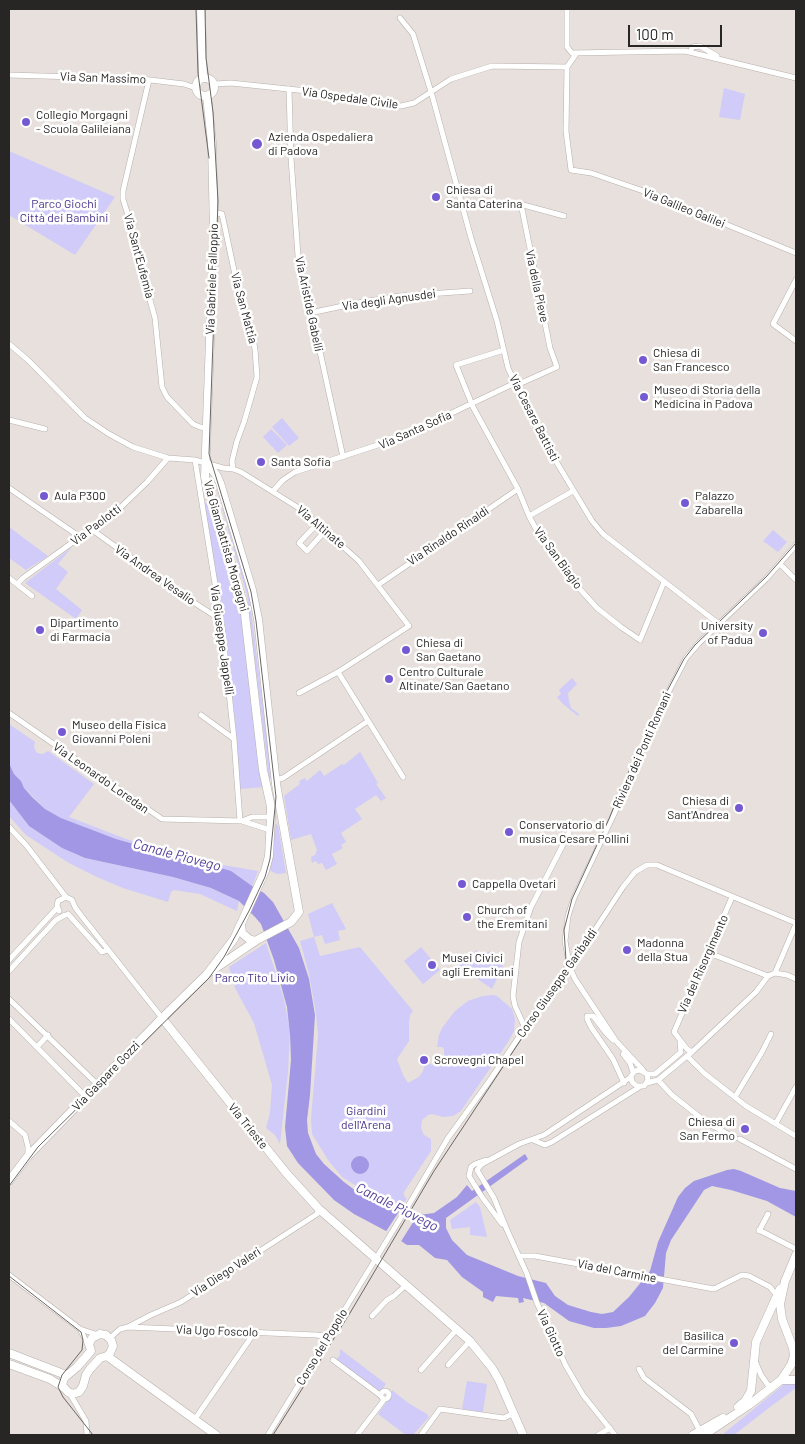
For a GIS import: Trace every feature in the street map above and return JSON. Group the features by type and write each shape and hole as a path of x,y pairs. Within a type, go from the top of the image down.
{"street":[{"path":"201,9 203,78"},
{"path":"567,9 568,50 576,54 685,51 796,78"},
{"name":"Via Cesare Battisti","path":"400,18 413,34 493,306 508,368 548,448 592,522 603,534 719,624"},
{"path":"567,67 576,54"},
{"name":"Via Ospedale Civile","path":"215,84 232,83 332,94 366,102 401,106 414,103 451,79 492,66 567,67"},
{"name":"Via Galileo Galilei","path":"567,67 566,131 571,170 591,173 652,194 796,252"},
{"name":"Via San Massimo","path":"9,75 149,80 184,84 196,88"},
{"path":"203,78 211,79 215,84 213,92 207,96 201,95 196,88 197,83 203,78"},
{"name":"Via Sant'Eufemia","path":"149,80 123,191 123,199 140,254 144,278 155,318 162,387 167,397 193,424 200,428 206,428"},
{"name":"Via Aristide Gabelli","path":"289,89 291,158 298,256 343,457"},
{"name":"Via Gabriele Falloppio","path":"207,96 212,143 214,212 206,428 207,463"},
{"path":"462,204 510,202 564,216"},
{"name":"Via della Pieve","path":"521,204 550,348 557,367"},
{"name":"Via San Mattia","path":"214,212 222,214 238,289 251,329 255,349 257,377 237,441 232,461 233,468"},
{"path":"796,280 774,324 796,342"},
{"name":"Via degli Agnusdei","path":"310,313 349,304 400,296 470,291"},
{"name":"Via Altinate","path":"9,344 28,360 84,418 110,434 133,447 168,458 195,460 224,468 233,468 302,510 354,556 408,626 338,672"},
{"name":"Via San Biagio","path":"504,350 456,365 471,404 518,489 529,516 544,544 578,588 606,616 640,640 664,582"},
{"name":"Via Santa Sofia","path":"273,491 283,480 295,472 399,438 515,383 519,384 557,367"},
{"path":"9,420 45,429"},
{"name":"Via Paolotti","path":"17,584 133,496 168,458"},
{"name":"Via Giuseppe Jappelli","path":"195,460 220,617 241,821"},
{"name":"Via Giambattista Morgagni","path":"207,463 217,476 252,590 258,619 276,780 299,912 291,922"},
{"name":"Via Giambattista Morgagni","path":"207,463 205,476 244,606 263,770 271,808 267,864 242,922"},
{"path":"9,488 80,537"},
{"name":"Via Rinaldo Rinaldi","path":"378,585 518,489"},
{"path":"529,516 573,491"},
{"path":"318,523 299,544 307,551 326,530"},
{"name":"Via Andrea Vesalio","path":"91,529 187,598 218,618 220,617"},
{"name":"Riviera dei Ponti Romani","path":"570,968 565,932 574,898 615,812 654,720 673,681 692,650 780,564 796,545"},
{"path":"780,564 796,580"},
{"path":"9,578 32,596"},
{"path":"299,693 338,672 403,777"},
{"name":"Via Leonardo Loredan","path":"9,713 155,816 162,819 241,821"},
{"path":"201,715 234,739"},
{"path":"276,780 283,778 368,721"},
{"path":"241,821 252,817 271,817 282,821"},
{"path":"241,821 270,830"},
{"name":"Via Trieste","path":"9,827 26,845 66,897 72,900 75,907 108,950 281,1168 319,1209 470,1341 495,1373 523,1435"},
{"path":"525,1028 514,1006 513,996 519,942 531,907 569,833"},
{"name":"Corso Giuseppe Garibaldi","path":"376,1259 448,1138 548,994 570,968 635,872 643,866 652,864 661,866 732,897"},
{"path":"9,960 57,908 58,901 66,897"},
{"path":"732,897 796,924 775,973"},
{"name":"Via del Risorgimento","path":"680,1040 674,1032 732,897"},
{"path":"9,971 54,923 72,912 75,907"},
{"name":"Via Trieste","path":"57,908 60,912 66,914 102,952 108,950"},
{"path":"242,922 240,928 242,933 249,939 256,941"},
{"name":"Via Gaspare Gozzi","path":"9,1181 28,1156 207,974 230,945 242,922"},
{"name":"Via Gaspare Gozzi","path":"207,974 256,941 291,922"},
{"path":"709,953 768,976"},
{"path":"570,968 580,987 616,1041 645,1072 648,1079 647,1083"},
{"path":"532,1140 545,1144 552,1142 641,1086 658,1080 690,1054 756,992 768,976 775,973 788,975 796,979"},
{"path":"9,998 98,1085"},
{"path":"624,1083 613,1059 586,1019 587,1016 593,1016 606,1033 616,1041 630,1063 634,1084 641,1086"},
{"path":"9,1019 86,1097"},
{"path":"735,1098 771,1034"},
{"path":"37,1047 48,1035"},
{"path":"680,1040 704,1073 735,1098 796,1136"},
{"path":"491,1159 520,1144 544,1135 624,1083 638,1070 655,1074 681,1052 680,1040"},
{"path":"658,1080 672,1095 699,1116 796,1169"},
{"path":"776,1123 796,1086"},
{"path":"9,1121 25,1135 28,1156"},
{"name":"Via Giotto","path":"491,1159 478,1167 478,1174 494,1198 520,1256 537,1303 566,1366 590,1404 615,1435"},
{"name":"Via Giotto","path":"491,1159 479,1162 471,1167 469,1176 486,1203 507,1230"},
{"name":"Via Diego Valeri","path":"128,1327 181,1302 316,1214 319,1209"},
{"path":"768,1214 759,1231 796,1249"},
{"path":"700,1434 733,1412 745,1401 753,1383 756,1342 796,1255"},
{"name":"Via del Carmine","path":"520,1256 535,1256 715,1289 742,1276 749,1276 770,1287 777,1295"},
{"name":"Corso del Popolo","path":"268,1435 376,1259"},
{"path":"9,1275 80,1329 98,1335"},
{"path":"780,1304 785,1281"},
{"path":"372,1316 386,1300 394,1296 406,1285"},
{"path":"700,1434 781,1380 792,1365 795,1356 782,1319 777,1295"},
{"path":"768,1314 774,1314 782,1319"},
{"path":"110,1338 120,1329 128,1327"},
{"name":"Via Ugo Foscolo","path":"128,1327 324,1336 328,1338"},
{"path":"80,1329 90,1349"},
{"path":"421,1370 457,1329"},
{"path":"195,1419 254,1333"},
{"path":"9,1364 50,1378 67,1391 79,1392 90,1369 110,1353 113,1346 110,1338 103,1334 92,1338 90,1349 62,1381 67,1391 86,1421 87,1435"},
{"path":"448,1365 470,1341"},
{"path":"9,1353 69,1374"},
{"path":"104,1357 216,1435"},
{"path":"754,1358 761,1375 770,1388"},
{"path":"333,1360 382,1398 357,1435"},
{"path":"639,1369 644,1378 691,1414 700,1434"},
{"path":"781,1380 796,1380"},
{"path":"421,1435 440,1409 504,1418 514,1413"},
{"path":"598,1435 610,1428"}],"green space":[{"path":"724,88 745,94 740,120 719,117"},
{"name":"Parco Giochi Città dei Bambini","path":"9,151 115,197 75,255 9,215"},
{"path":"282,418 299,438 289,446 272,427"},
{"path":"271,429 287,445 278,453 263,437"},
{"path":"213,478 249,595 272,778 269,779 247,595"},
{"path":"213,501 241,599 265,787 240,789 235,721 224,628 203,504"},
{"path":"9,527 48,556 26,570 9,558"},
{"path":"773,530 787,542 778,552 763,541"},
{"path":"72,547 58,564 68,572 56,589 82,610 76,619 25,583"},
{"path":"572,678 577,684 568,693 569,701 571,708 579,714 578,716 557,697 561,694 559,690"},
{"path":"9,724 35,742 34,747 37,753 43,754 48,751 94,784 69,817 126,839 199,861 258,871 252,887 238,876 214,866 116,839 61,818 45,809 24,788 9,763"},
{"path":"360,752 378,783 376,784 386,798 381,801 376,795 355,809 362,819 341,833 346,842 341,845 343,848 332,854 337,864 326,870 322,863 318,864 316,861 312,863 311,857 315,855 317,850 311,834 291,840 284,796 300,784 299,781 305,778 307,781 320,770 324,776 342,764 344,765"},
{"path":"9,800 29,826 62,848 85,858 173,877 211,888 239,901 237,911 200,894 174,890 171,892 168,902 123,888 97,877 69,863 26,835 9,816"},
{"path":"275,824 278,825 286,873 277,874 269,870"},
{"path":"332,903 346,929 338,931 340,940 325,944 322,935 314,937 308,914"},
{"name":"Giardini dell'Arena","path":"314,937 320,956 360,947 413,1011 409,1022 409,1041 397,1059 408,1083 419,1077 425,1064 442,1065 444,1063 444,1049 437,1047 439,1035 455,1011 468,1001 493,995 497,996 512,1009 515,1019 514,1031 461,1111 453,1116 443,1117 432,1114 422,1120 421,1128 424,1135 431,1139 431,1151 404,1192 404,1196 407,1199 401,1206 379,1200 342,1177 328,1160 312,1134 311,1119 318,1036 309,974 300,941"},
{"name":"Parco Tito Livio","path":"266,943 284,999 290,1030 288,1072 280,1144 275,1135 266,1128 270,1113 272,1085 254,1023 235,988 229,967"},
{"path":"421,947 440,970 423,984 404,961"},
{"path":"477,950 482,957 490,951 503,966 492,989 475,977 457,976 453,971"},
{"path":"476,1202 480,1207 487,1237 470,1235 470,1227 452,1229 450,1220"},
{"path":"340,1349 386,1384 380,1393 336,1360 340,1355"},
{"path":"467,1381 487,1384 483,1412 462,1409"},
{"path":"788,1381 793,1381 796,1384 796,1388 734,1435 722,1435"},
{"path":"392,1390 429,1417 413,1435 406,1435 378,1414 390,1397"}],"shaded area":[{"path":"9,763 14,774 32,797 45,809 61,818 116,839 231,871 264,893 273,902 299,948 309,979 315,1015 307,1120 308,1133 316,1154 324,1164 356,1191 378,1202 419,1215 434,1213 457,1197 467,1185 472,1191 525,1154 528,1159 446,1218 446,1228 452,1240 467,1255 518,1276 546,1283 555,1296 568,1305 602,1314 613,1312 629,1297 650,1271 658,1242 678,1197 694,1181 727,1170 741,1171 780,1188 796,1191 796,1217 767,1201 731,1190 712,1186 704,1190 671,1240 666,1253 663,1288 655,1303 645,1316 621,1326 594,1328 569,1321 544,1303 523,1298 524,1302 519,1303 518,1298 496,1296 493,1302 483,1297 483,1292 462,1277 447,1260 435,1258 419,1245 407,1245 334,1200 298,1163 287,1146 285,1127 291,1060 287,1007 274,960 261,924 255,917 239,901 211,888 173,877 85,858 62,848 29,826 9,800"},
{"path":"360,1156 368,1161 369,1165 364,1173 360,1174 352,1169 351,1165 356,1157"}],"pier":[{"path":"402,1207 420,1214 400,1243 385,1233"}],"tram line":[{"path":"196,9 198,73 209,158"},
{"path":"9,1186 38,1147 209,978 224,957 249,911 265,877 270,859 276,797 256,621 251,592 209,454 218,201 213,112 206,58 205,9"},
{"path":"273,1435 350,1313 434,1171 561,979 566,960 564,930 572,899 656,712 684,659 695,645 766,577 796,543"},
{"path":"9,1276 81,1332 83,1340 82,1350 62,1375 58,1387 63,1397 93,1435"}],"place":[{"name":"Collegio Morgagni - Scuola Galileiana","path":"26,122"},
{"name":"Azienda Ospedaliera di Padova","path":"257,144"},
{"name":"Chiesa di Santa Caterina","path":"436,197"},
{"name":"Chiesa di San Francesco","path":"643,360"},
{"name":"Museo di Storia della Medicina in Padova","path":"644,397"},
{"name":"Santa Sofia","path":"261,462"},
{"name":"Aula P300","path":"44,496"},
{"name":"Palazzo Zabarella","path":"685,503"},
{"name":"Dipartimento di Farmacia","path":"40,630"},
{"name":"University of Padua","path":"763,633"},
{"name":"Chiesa di San Gaetano","path":"406,650"},
{"name":"Centro Culturale Altinate/San Gaetano","path":"389,679"},
{"name":"Museo della Fisica Giovanni Poleni","path":"62,732"},
{"name":"Chiesa di Sant'Andrea","path":"739,808"},
{"name":"Conservatorio di musica Cesare Pollini","path":"509,832"},
{"name":"Cappella Ovetari","path":"462,884"},
{"name":"Church of the Eremitani","path":"467,917"},
{"name":"Madonna della Stua","path":"627,950"},
{"name":"Musei Civici agli Eremitani","path":"432,965"},
{"name":"Scrovegni Chapel","path":"424,1060"},
{"name":"Chiesa di San Fermo","path":"745,1129"},
{"name":"Basilica del Carmine","path":"734,1343"}],"water label":[{"name":"Canale Piovego","path":"177,855"},
{"name":"Canale Piovego","path":"397,1207"}]}
